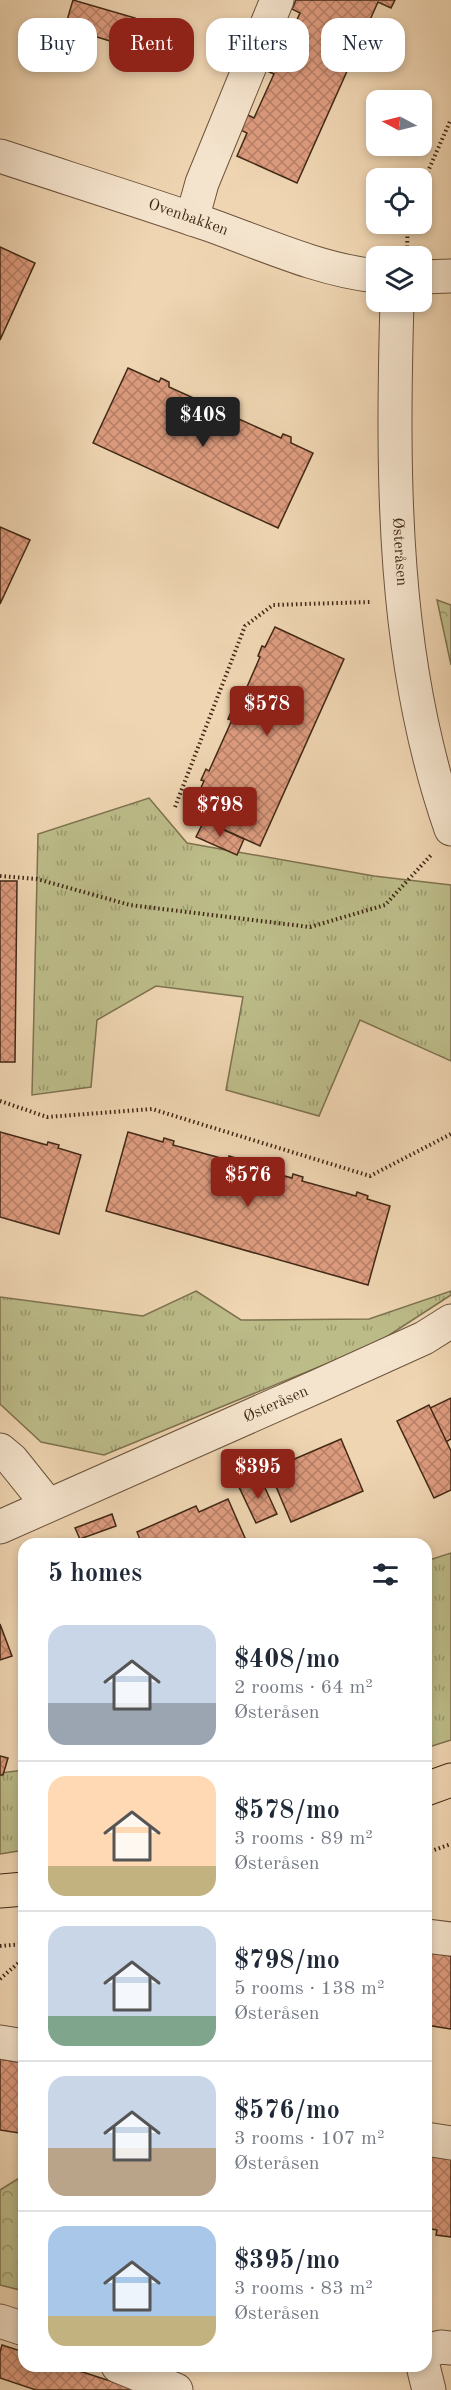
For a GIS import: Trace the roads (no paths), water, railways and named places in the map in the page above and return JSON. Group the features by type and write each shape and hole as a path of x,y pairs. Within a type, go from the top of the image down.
{"main road":[{"path":"432,1787 451,1780"},
{"path":"0,1892 18,1890"}],"street":[{"path":"192,219 202,183 277,0"},
{"name":"Ovenbakken","path":"0,156 325,264 366,274"},
{"path":"432,277 451,276"},
{"name":"Østeråsen","path":"397,312 394,468 403,601 413,686 444,819"},
{"name":"Østeråsen","path":"0,1527 110,1480 424,1338 451,1321"},
{"path":"0,1450 12,1460 48,1505"},
{"path":"432,1937 451,1939"},
{"path":"0,2042 18,2045"},
{"path":"432,2140 451,2143"},
{"path":"0,2321 18,2327"},
{"path":"432,2349 441,2346 451,2348"},
{"path":"132,2372 176,2390"},
{"path":"424,2372 429,2390"}]}
